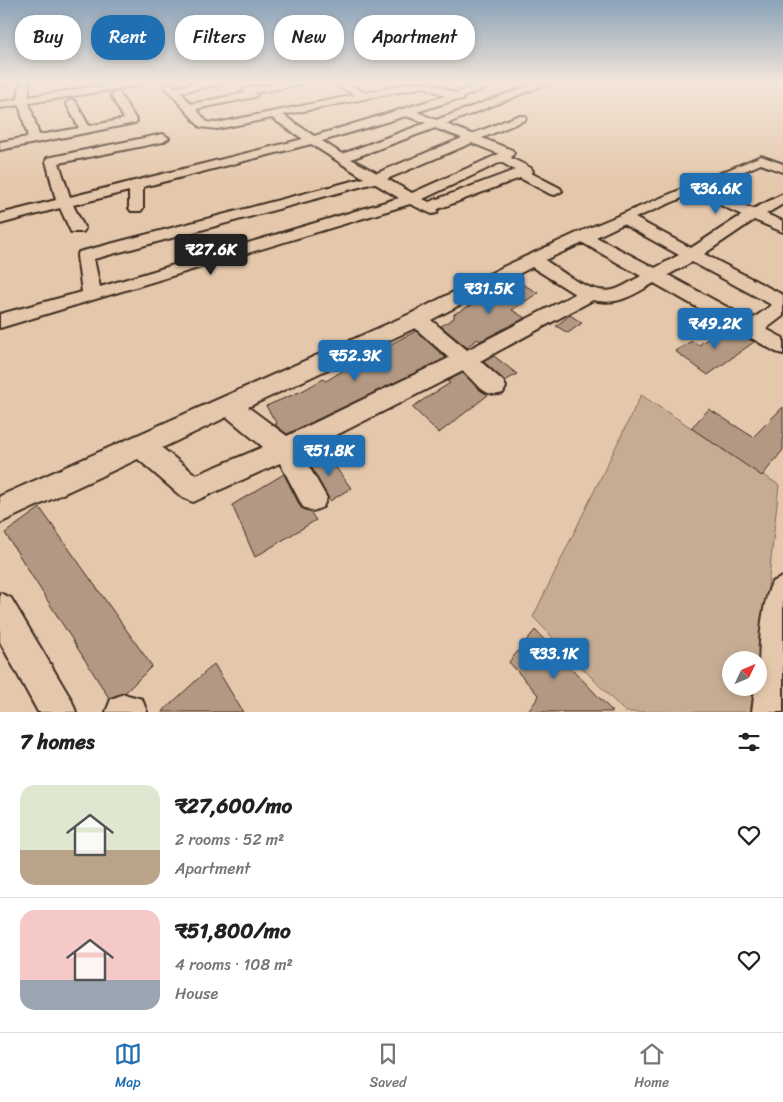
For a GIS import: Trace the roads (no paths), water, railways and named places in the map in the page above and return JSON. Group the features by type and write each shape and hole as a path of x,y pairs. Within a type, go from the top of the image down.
{"street":[{"path":"27,115 35,139"},
{"path":"77,115 84,129"},
{"path":"0,146 131,121 128,115"},
{"path":"194,115 202,124 207,126 218,126 268,115"},
{"path":"276,115 341,159 430,208 522,174 526,170 503,158"},
{"path":"0,219 312,140 396,115"},
{"path":"0,321 413,198 503,158 508,153 415,115"},
{"path":"341,159 456,115"},
{"path":"92,295 85,256 375,179 473,140 521,118 513,115"},
{"path":"77,229 64,202 52,161 163,138"},
{"path":"0,510 417,319 533,260 623,218 761,160 783,168"},
{"path":"522,174 555,191"},
{"path":"136,184 136,208"},
{"path":"18,214 38,195 60,187"},
{"path":"693,188 783,227"},
{"path":"533,260 590,294 610,298 618,296 655,276 693,254 752,215 783,198"},
{"path":"289,201 310,230"},
{"path":"623,218 783,303"},
{"path":"583,236 783,348"},
{"path":"140,446 192,489 285,450 465,360 590,294"},
{"path":"752,329 783,307"},
{"path":"417,319 495,387"},
{"path":"229,405 285,450 313,498"},
{"path":"770,712 783,593"},
{"path":"0,609 58,712"},
{"path":"124,712 129,712"}]}
